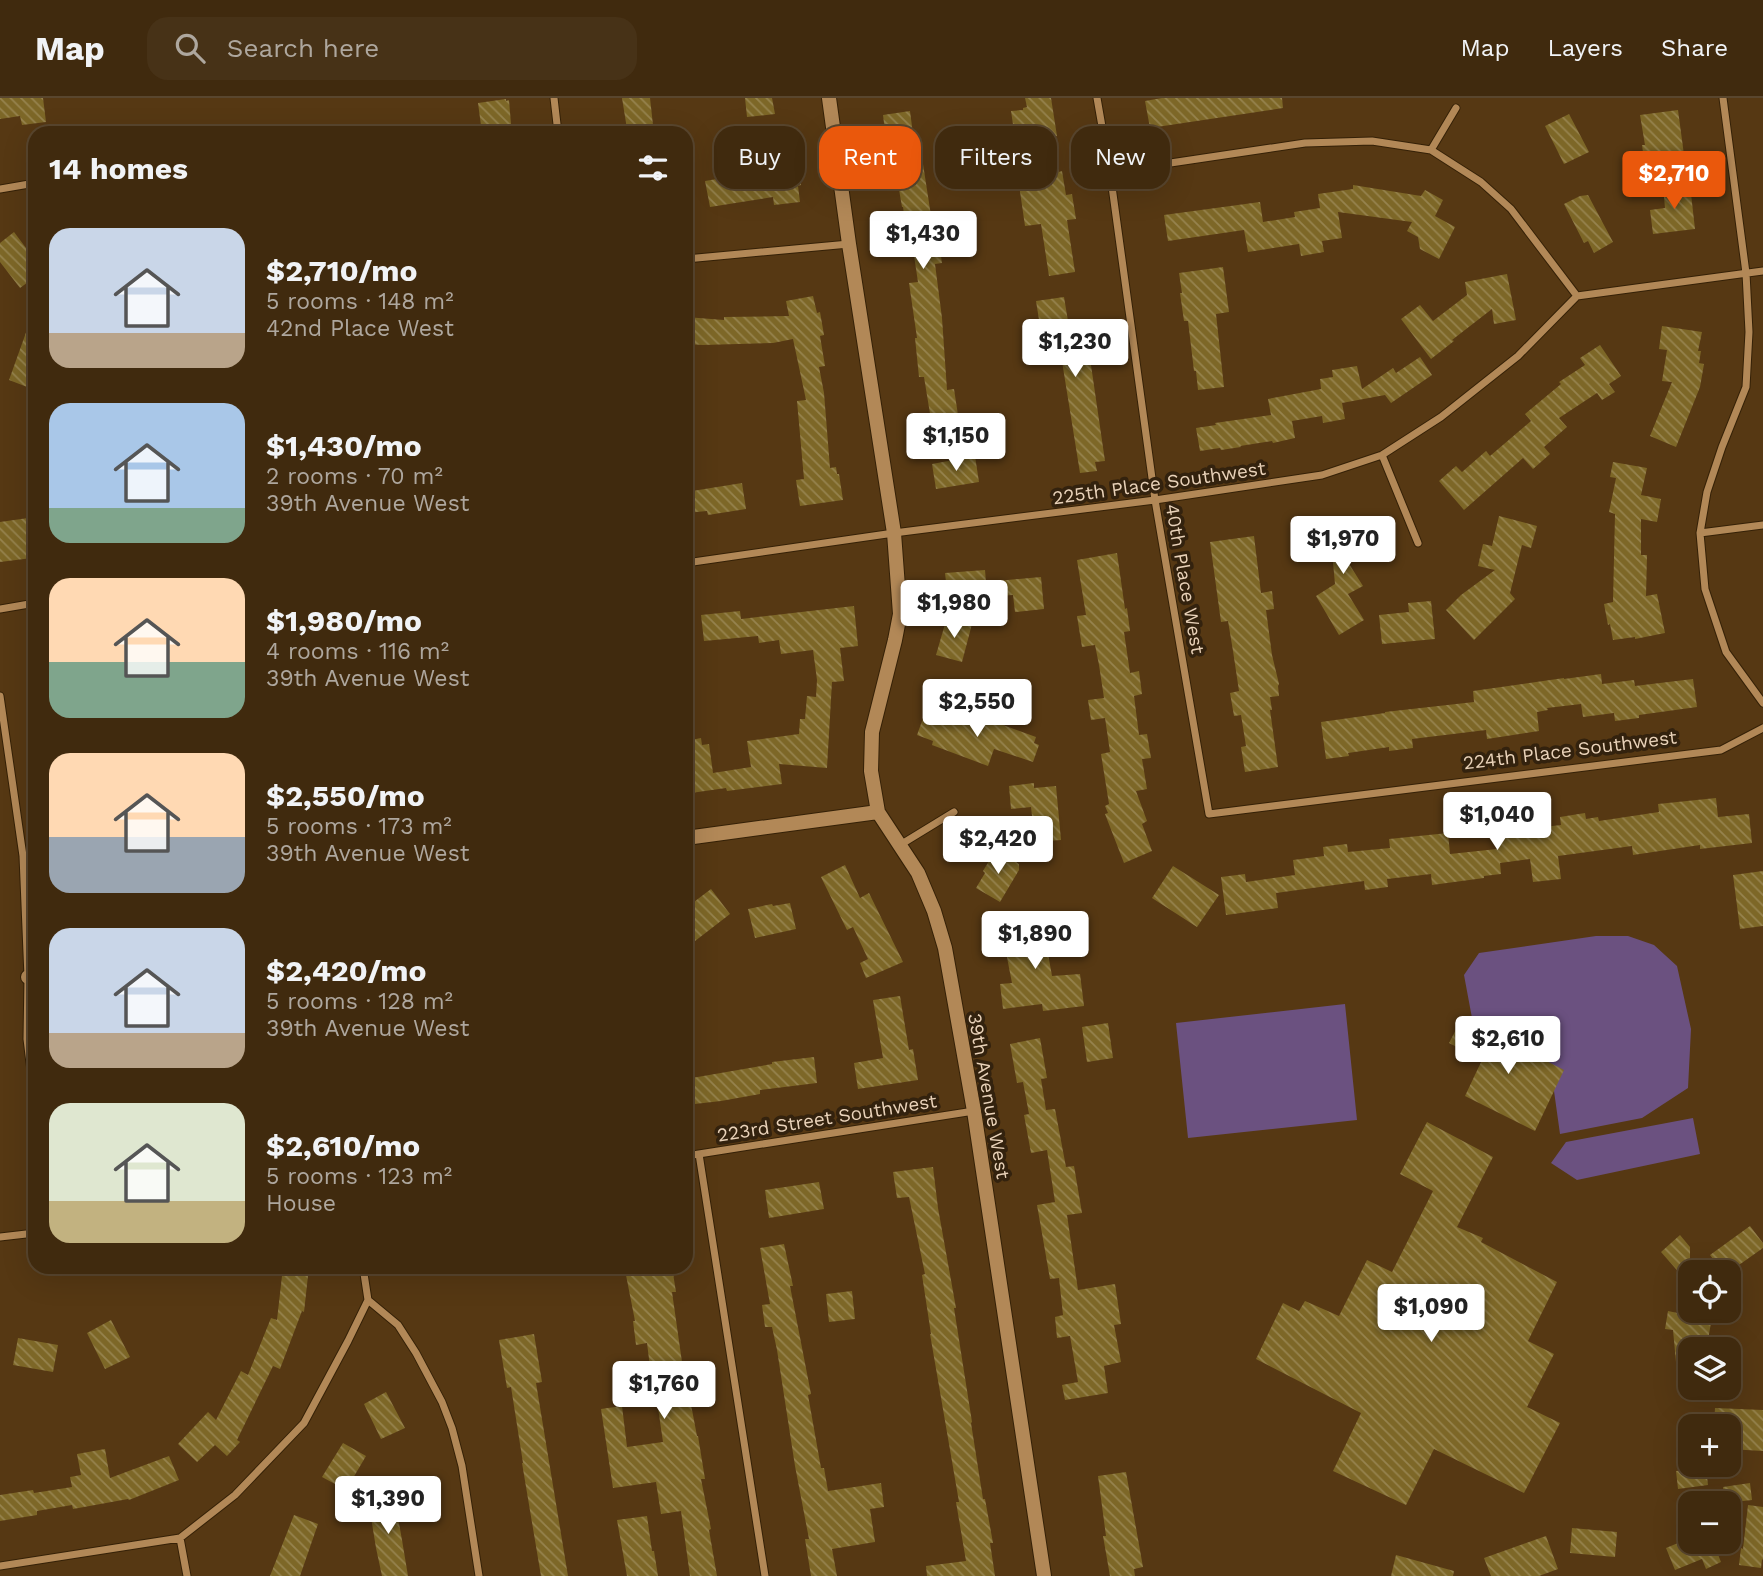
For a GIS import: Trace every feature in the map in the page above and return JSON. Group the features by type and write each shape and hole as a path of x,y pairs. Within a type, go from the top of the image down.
{"street":[{"path":"554,98 557,126"},
{"name":"39th Avenue West","path":"829,98 894,534 900,614 872,732 871,771 878,812 918,873 934,911 945,948 974,1111 1044,1576"},
{"name":"40th Place West","path":"1097,98 1102,126"},
{"path":"1723,98 1746,273 1749,332 1746,387 1711,481 1700,533 1705,589 1726,652 1763,703"},
{"path":"1432,150 1456,108"},
{"path":"1170,163 1305,143 1372,141 1432,150 1481,181 1511,209 1577,296 1763,271"},
{"path":"0,189 28,184"},
{"name":"40th Place West","path":"1112,189 1155,500 1209,814"},
{"path":"693,258 849,244"},
{"name":"225th Place Southwest","path":"693,562 1322,475 1382,455 1441,417 1518,356 1577,296"},
{"path":"1382,455 1419,543"},
{"path":"1700,533 1763,525"},
{"path":"0,608 28,604"},
{"path":"0,696 23,856 28,923"},
{"name":"224th Place Southwest","path":"1209,814 1721,750 1763,728"},
{"path":"693,837 878,812"},
{"path":"899,845 954,812"},
{"path":"28,1027 28,1047"},
{"name":"223rd Street Southwest","path":"693,1155 974,1111"},
{"path":"699,1154 765,1576"},
{"path":"0,1237 28,1234"},
{"path":"0,1566 180,1538 235,1495 304,1423 368,1300 364,1274"},
{"path":"368,1300 398,1325 442,1402 452,1428 461,1466 479,1576"},
{"path":"180,1538 187,1576"}],"shaded area":[{"path":"1596,936 1628,936 1654,945 1677,966 1691,1029 1688,1088 1642,1118 1560,1134 1554,1091 1480,1061 1464,975 1479,953"},
{"path":"1345,1004 1357,1120 1188,1138 1176,1023"},
{"path":"1693,1118 1700,1154 1577,1180 1551,1163 1566,1142"}],"building":[{"path":"0,98 43,98 46,122 22,125 20,116 0,119"},
{"path":"622,98 650,98 653,125 627,126"},
{"path":"745,98 772,98 775,114 747,117"},
{"path":"1025,98 1051,98 1055,126 1013,126 1011,111 1027,107"},
{"path":"1162,98 1282,98 1283,108 1150,126 1145,101"},
{"path":"509,100 511,124 481,126 478,103"},
{"path":"1678,110 1684,155 1644,160 1642,145 1645,145 1640,115"},
{"path":"910,111 912,126 884,126 883,115"},
{"path":"1569,114 1589,152 1564,164 1545,126"},
{"path":"1057,160 1059,172 1062,171 1066,195 1072,194 1076,219 1067,220 1075,272 1049,276 1041,224 1025,226 1020,189 1057,189"},
{"path":"923,164 942,263 935,264 947,390 954,389 960,428 933,432 924,377 919,377 917,338 909,283 918,282 913,249 909,250 899,189 921,189"},
{"path":"714,179 714,189 798,189 800,202 774,205 773,197 710,207 705,181"},
{"path":"1353,185 1421,196 1425,190 1443,200 1435,216 1455,227 1439,259 1420,249 1418,237 1407,231 1412,222 1338,212 1342,238 1322,241 1324,252 1301,256 1299,244 1248,252 1244,230 1168,241 1164,215 1260,202 1263,222 1295,217 1294,212 1320,208 1318,194 1353,189"},
{"path":"1690,185 1695,229 1653,234 1650,210 1665,208 1663,187"},
{"path":"1588,195 1613,242 1594,253 1588,241 1584,243 1564,204"},
{"path":"14,232 28,251 28,282 20,288 0,262 0,243"},
{"path":"1223,267 1229,312 1216,314 1224,387 1198,390 1188,321 1184,321 1179,273"},
{"path":"1507,274 1516,320 1494,324 1492,309 1431,359 1401,319 1420,305 1433,321 1467,295 1465,282"},
{"path":"813,296 817,313 820,312 824,335 820,336 825,366 819,367 824,393 830,468 836,467 839,474 843,500 800,506 796,480 804,479 797,401 806,400 793,339 773,343 693,344 693,318 724,320 724,317 789,316 786,301"},
{"path":"1064,297 1069,327 1085,324 1105,461 1095,462 1097,471 1080,473 1060,349 1044,351 1036,301"},
{"path":"1662,326 1702,332 1698,351 1701,351 1699,363 1704,364 1700,387 1676,447 1650,436 1672,382 1662,381 1667,350 1659,349"},
{"path":"28,327 28,387 9,380"},
{"path":"1600,345 1621,376 1609,384 1615,392 1602,400 1597,393 1559,418 1567,427 1544,447 1550,454 1533,469 1523,458 1464,510 1439,481 1456,466 1462,472 1486,451 1490,456 1531,421 1525,414 1561,384 1559,382 1585,365 1580,358"},
{"path":"1420,357 1432,375 1391,403 1385,395 1342,403 1345,419 1323,423 1322,416 1292,421 1295,438 1200,451 1196,428 1271,415 1268,399 1321,389 1320,379 1333,377 1332,370 1357,366 1362,389 1393,368 1396,373"},
{"path":"975,456 979,482 936,489 932,464"},
{"path":"1613,462 1647,468 1641,495 1661,499 1657,522 1641,519 1641,555 1647,555 1646,596 1657,594 1665,633 1613,640 1610,624 1608,625 1604,604 1613,602 1615,514 1609,512 1616,478 1610,477"},
{"path":"742,483 746,509 708,515 707,511 693,512 693,491"},
{"path":"1499,516 1537,526 1531,548 1522,545 1510,593 1515,599 1474,640 1446,610 1461,595 1495,570 1478,566 1483,544 1492,546"},
{"path":"28,518 28,558 0,562 0,522"},
{"path":"1357,518 1361,557 1346,559 1363,586 1348,594 1364,620 1339,635 1316,596 1335,584 1329,520"},
{"path":"1254,536 1261,593 1272,591 1274,609 1266,610 1279,684 1279,696 1270,697 1278,767 1245,772 1241,747 1246,746 1241,715 1234,716 1230,693 1239,691 1233,651 1228,621 1221,622 1210,542"},
{"path":"1117,553 1130,631 1124,632 1130,673 1139,671 1142,694 1134,696 1139,735 1147,734 1151,758 1142,759 1147,789 1136,791 1147,821 1142,824 1152,851 1124,863 1105,814 1108,813 1105,806 1109,804 1101,754 1110,752 1105,718 1091,720 1088,700 1104,698 1099,665 1095,645 1082,647 1077,616 1086,615 1077,560"},
{"path":"985,570 986,582 1041,577 1044,609 1015,612 1013,595 948,600 945,573"},
{"path":"1431,601 1435,639 1382,644 1379,615 1409,612 1408,603"},
{"path":"854,606 858,646 840,648 844,681 832,682 827,768 779,764 782,784 693,793 693,740 701,738 702,745 709,744 713,773 751,767 747,741 799,734 800,719 805,719 807,696 816,697 813,650 781,654 779,640 759,643 758,636 704,641 701,615 740,611 741,619"},
{"path":"947,617 972,624 962,662 936,655"},
{"path":"1601,674 1602,684 1634,680 1635,686 1693,679 1697,707 1615,721 1614,713 1583,717 1581,704 1547,708 1548,710 1537,712 1539,731 1487,739 1486,730 1412,739 1413,748 1389,751 1389,747 1326,759 1321,722 1474,702 1473,691"},
{"path":"926,710 983,730 987,719 1036,737 1034,743 1039,745 1033,762 994,749 988,766 932,745 933,741 917,735"},
{"path":"1034,783 1034,788 1056,786 1061,840 1035,842 1031,807 1011,809 1009,786"},
{"path":"1716,798 1718,817 1749,814 1752,843 1700,849 1700,845 1633,855 1632,846 1558,856 1561,879 1533,882 1530,859 1500,863 1501,874 1432,885 1431,874 1387,879 1388,887 1365,890 1364,881 1276,893 1278,908 1226,915 1221,877 1245,874 1246,882 1295,875 1293,860 1324,856 1323,847 1347,844 1348,852 1390,848 1389,839 1448,833 1450,854 1497,849 1494,826 1517,823 1518,830 1561,825 1560,817 1585,813 1586,819 1598,817 1599,821 1659,812 1658,804"},
{"path":"996,849 1019,864 1019,870 1000,902 976,888"},
{"path":"845,865 860,898 869,893 903,962 866,978 860,963 868,959 853,927 847,930 821,877"},
{"path":"1173,866 1219,895 1197,927 1152,898"},
{"path":"1763,871 1763,926 1740,929 1733,875"},
{"path":"711,889 730,914 693,943 693,903"},
{"path":"790,903 796,929 755,938 748,909"},
{"path":"1031,914 1045,937 1052,976 1080,974 1084,1006 1043,1011 1042,1004 1003,1009 1000,984 1012,983 1003,937 1007,936 1004,919"},
{"path":"900,996 909,1050 913,1049 918,1080 858,1089 854,1063 883,1058 873,1000"},
{"path":"1462,1018 1564,1070 1535,1131 1465,1096 1482,1060 1449,1043"},
{"path":"1108,1023 1113,1058 1087,1062 1082,1027"},
{"path":"1040,1038 1047,1078 1041,1079 1046,1110 1055,1109 1066,1167 1074,1166 1082,1213 1067,1215 1078,1290 1115,1284 1121,1324 1114,1325 1121,1362 1104,1366 1108,1393 1065,1400 1062,1385 1078,1382 1070,1336 1057,1338 1055,1317 1063,1315 1059,1278 1050,1279 1037,1205 1055,1202 1047,1150 1031,1153 1024,1115 1029,1114 1023,1082 1017,1083 1010,1044"},
{"path":"814,1057 817,1083 760,1090 760,1094 693,1104 693,1078 772,1062"},
{"path":"1427,1122 1493,1157 1457,1227 1483,1238 1481,1242 1557,1282 1528,1341 1554,1354 1527,1407 1560,1423 1524,1493 1434,1449 1406,1505 1333,1471 1361,1413 1256,1359 1283,1303 1299,1311 1305,1301 1339,1316 1367,1260 1392,1272 1433,1191 1400,1174"},
{"path":"933,1167 983,1499 993,1543 990,1543 995,1576 927,1576 926,1566 966,1561 956,1502 959,1502 930,1334 922,1275 925,1274 909,1197 897,1198 893,1172"},
{"path":"819,1182 824,1209 769,1218 765,1190"},
{"path":"1750,1226 1763,1243 1763,1248 1741,1264 1741,1260 1714,1260 1710,1255"},
{"path":"1680,1235 1690,1247 1690,1260 1678,1260 1678,1271 1661,1252"},
{"path":"784,1244 811,1394 808,1395 821,1468 824,1468 828,1491 881,1483 884,1507 870,1509 875,1542 832,1549 837,1576 811,1576 805,1539 809,1539 777,1350 772,1327 765,1327 762,1305 770,1304 760,1248"},
{"path":"282,1274 308,1274 304,1312 302,1311 280,1369 273,1366 237,1440 240,1442 227,1456 215,1445 197,1462 178,1444 208,1412 216,1420 241,1371 248,1375 271,1318 277,1320"},
{"path":"626,1274 673,1274 676,1292 672,1292 683,1369 698,1436 705,1479 701,1479 717,1576 690,1576 681,1511 661,1514 656,1482 613,1488 601,1409 622,1406 627,1447 663,1442 647,1343 636,1345 635,1321"},
{"path":"852,1291 855,1319 829,1322 826,1294"},
{"path":"1668,1311 1678,1313 1678,1323 1711,1323 1709,1337 1678,1337 1676,1362 1673,1330 1665,1329"},
{"path":"111,1320 130,1357 105,1369 87,1333"},
{"path":"534,1334 542,1382 536,1383 568,1576 541,1576 511,1387 507,1388 499,1340"},
{"path":"18,1338 58,1345 53,1372 13,1365"},
{"path":"386,1392 405,1428 381,1439 364,1404"},
{"path":"1715,1408 1763,1410 1763,1451 1741,1450 1741,1414 1715,1414"},
{"path":"343,1443 366,1456 346,1490 322,1477"},
{"path":"105,1449 110,1478 169,1456 179,1480 129,1500 73,1509 72,1505 37,1511 37,1515 0,1521 0,1495 72,1487 70,1477 81,1475 77,1454"},
{"path":"1676,1471 1678,1477 1707,1477 1708,1485 1678,1489"},
{"path":"1126,1472 1143,1567 1134,1569 1135,1576 1110,1576 1103,1536 1106,1536 1098,1476"},
{"path":"1750,1483 1752,1500 1741,1501 1741,1491 1724,1491 1723,1487"},
{"path":"394,1495 408,1576 382,1576 376,1548 368,1499"},
{"path":"1748,1505 1763,1507 1761,1568 1739,1565 1741,1548 1743,1549"},
{"path":"294,1515 318,1524 300,1576 270,1576"},
{"path":"647,1516 658,1576 627,1576 617,1520"},
{"path":"1572,1528 1617,1532 1615,1557 1570,1553"},
{"path":"1546,1536 1558,1569 1539,1576 1491,1576 1484,1558"},
{"path":"1678,1543 1678,1554 1718,1554 1721,1562 1706,1569 1702,1559 1675,1570 1666,1548"},
{"path":"1396,1555 1454,1571 1453,1576 1391,1576"}]}
